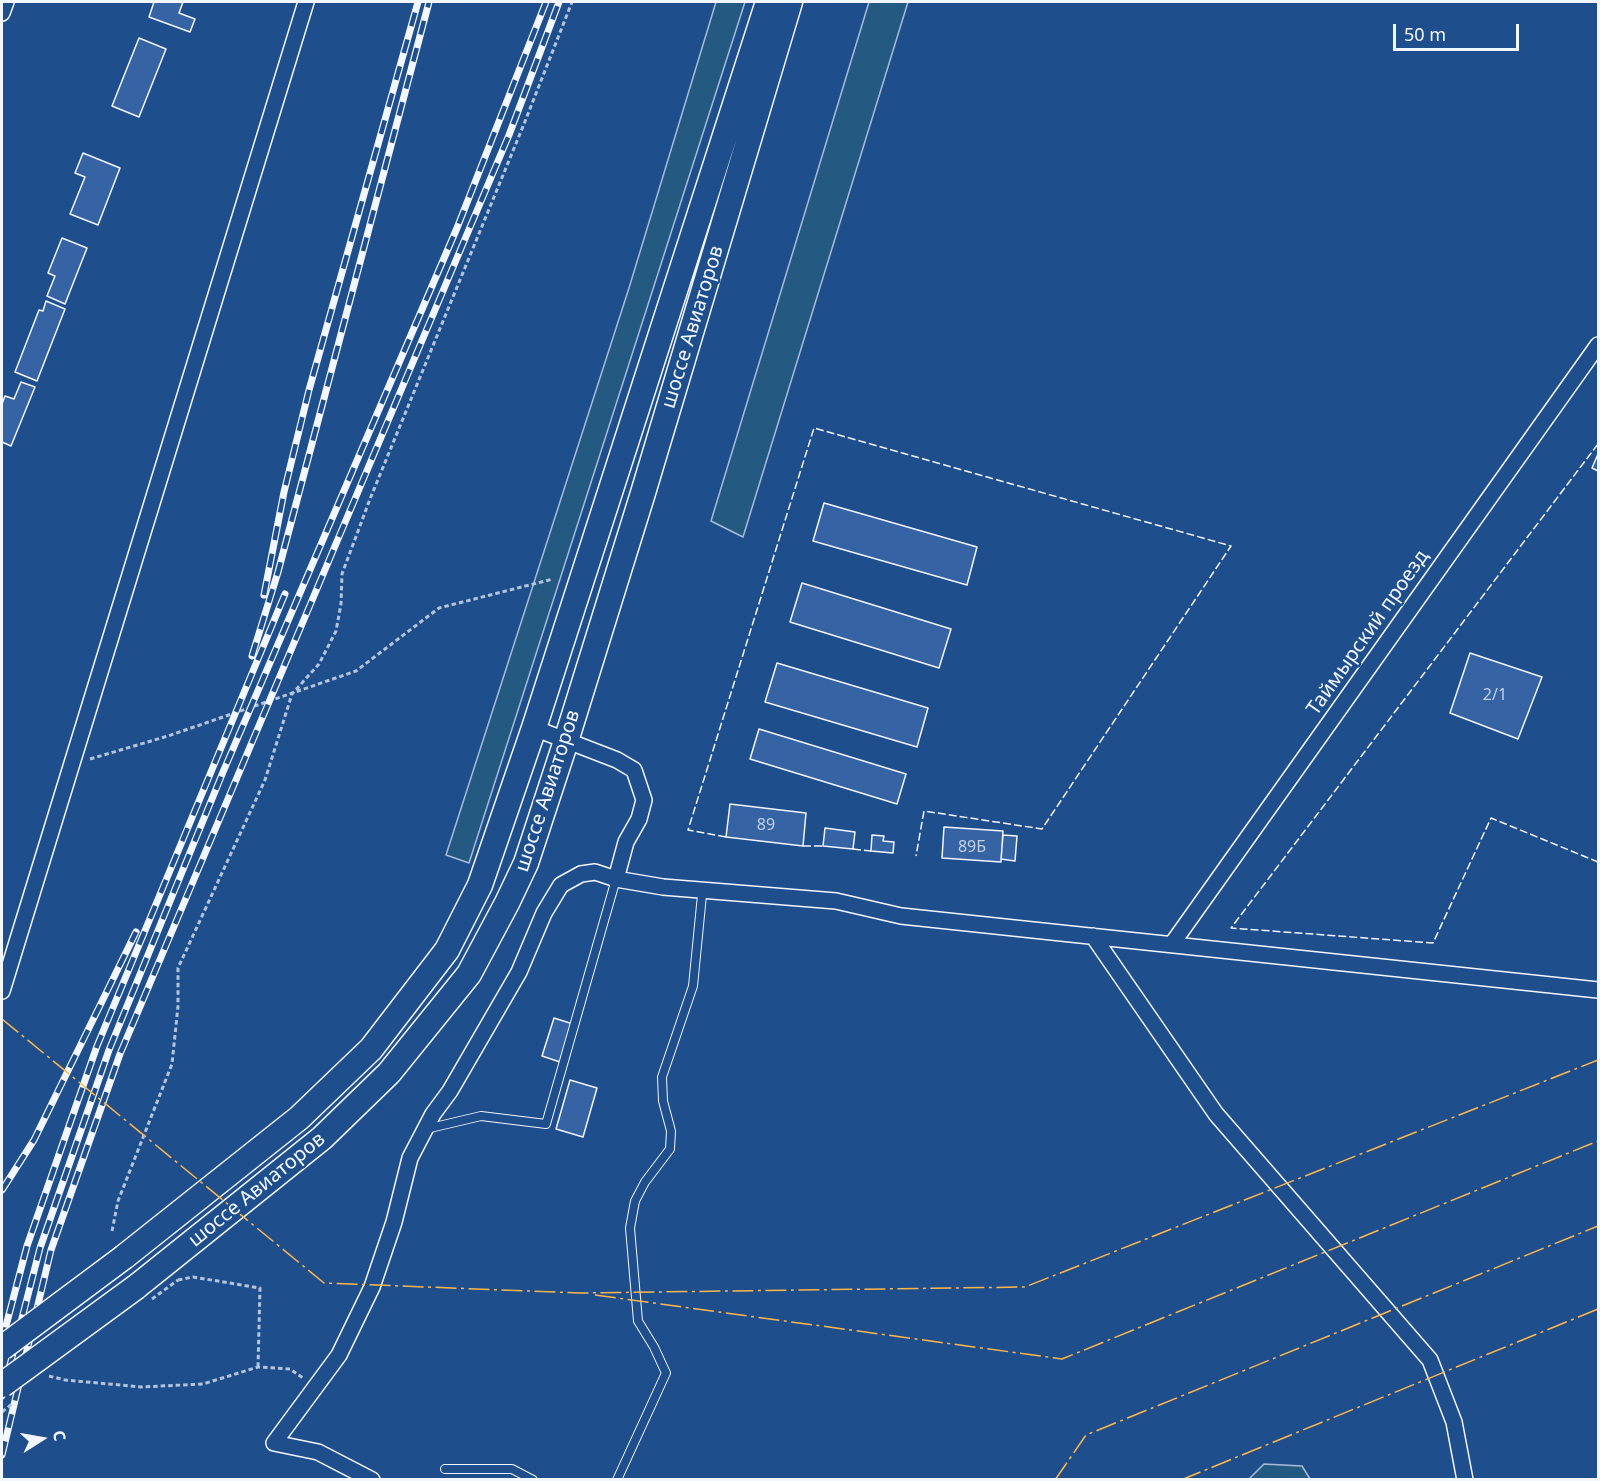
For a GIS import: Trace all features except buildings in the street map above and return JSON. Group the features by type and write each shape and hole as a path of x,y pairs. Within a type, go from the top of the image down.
{"main road":[{"name":"шоссе Авиаторов","path":"2,1348 124,1257 299,1118 371,1049 447,950 480,885 534,728 768,2"},
{"name":"шоссе Авиаторов","path":"2,1384 136,1287 322,1138 389,1073 469,974 526,863 566,741 790,2"}],"street":[{"path":"2,13 6,2"},
{"path":"2,991 306,2"},
{"name":"Таймырский проезд","path":"1172,944 1599,345"},
{"path":"534,728 634,770 644,800 639,819 626,842 616,879"},
{"path":"372,1479 318,1452 274,1443 339,1355 372,1287 394,1222 410,1158 425,1129 519,972 544,913 561,885 581,874 595,872 616,879 663,887 836,901 901,916 1599,990"},
{"path":"1093,936 1216,1114 1430,1360 1454,1422 1465,1479"}],"lane":[{"path":"425,1129 481,1116 546,1124 616,879"},
{"path":"617,1479 666,1373 638,1321 630,1228 635,1201 645,1182 670,1149 671,1131 663,1101 662,1077 693,986 702,896"},
{"path":"445,1469 512,1469 533,1479"}],"path":[{"path":"112,1231 118,1201 172,1064 178,1006 178,968 266,780 292,694 319,664 336,631 341,604 342,574 354,542 572,2"},
{"path":"70,765 168,736 356,671 439,608 553,579"},
{"path":"178,1280 194,1277 261,1288 258,1367"},
{"path":"44,1374 65,1380 142,1387 203,1384 258,1367 290,1369 316,1387"}],"shaded area":[{"path":"716,2 745,2 469,863 446,855 629,288"},
{"path":"869,2 908,2 743,537 711,521"},
{"path":"1264,1464 1302,1466 1310,1479 1249,1479"}],"railway":[{"path":"264,595 284,492 309,390 418,2"},
{"path":"252,656 278,572 429,2"},
{"path":"2,1396 40,1248 109,1050 223,772 457,228 546,2"},
{"path":"2,1455 51,1250 120,1054 509,135 559,2"},
{"path":"2,1341 27,1246 97,1046 285,594"},
{"path":"2,1190 34,1140 136,932"}],"fence":[{"path":"726,837 688,830 814,428 1231,546 1042,829 924,811 916,856"},
{"path":"1598,444 1231,928 1433,943 1491,818 1598,862"},
{"path":"803,846 823,846"},
{"path":"853,849 871,851"}],"power":[{"path":"2,1019 324,1283 580,1293 1025,1287 1598,1060"},
{"path":"595,1295 1062,1359 1598,1141"},
{"path":"1055,1480 1086,1435 1598,1226"},
{"path":"1181,1480 1598,1309"}]}
